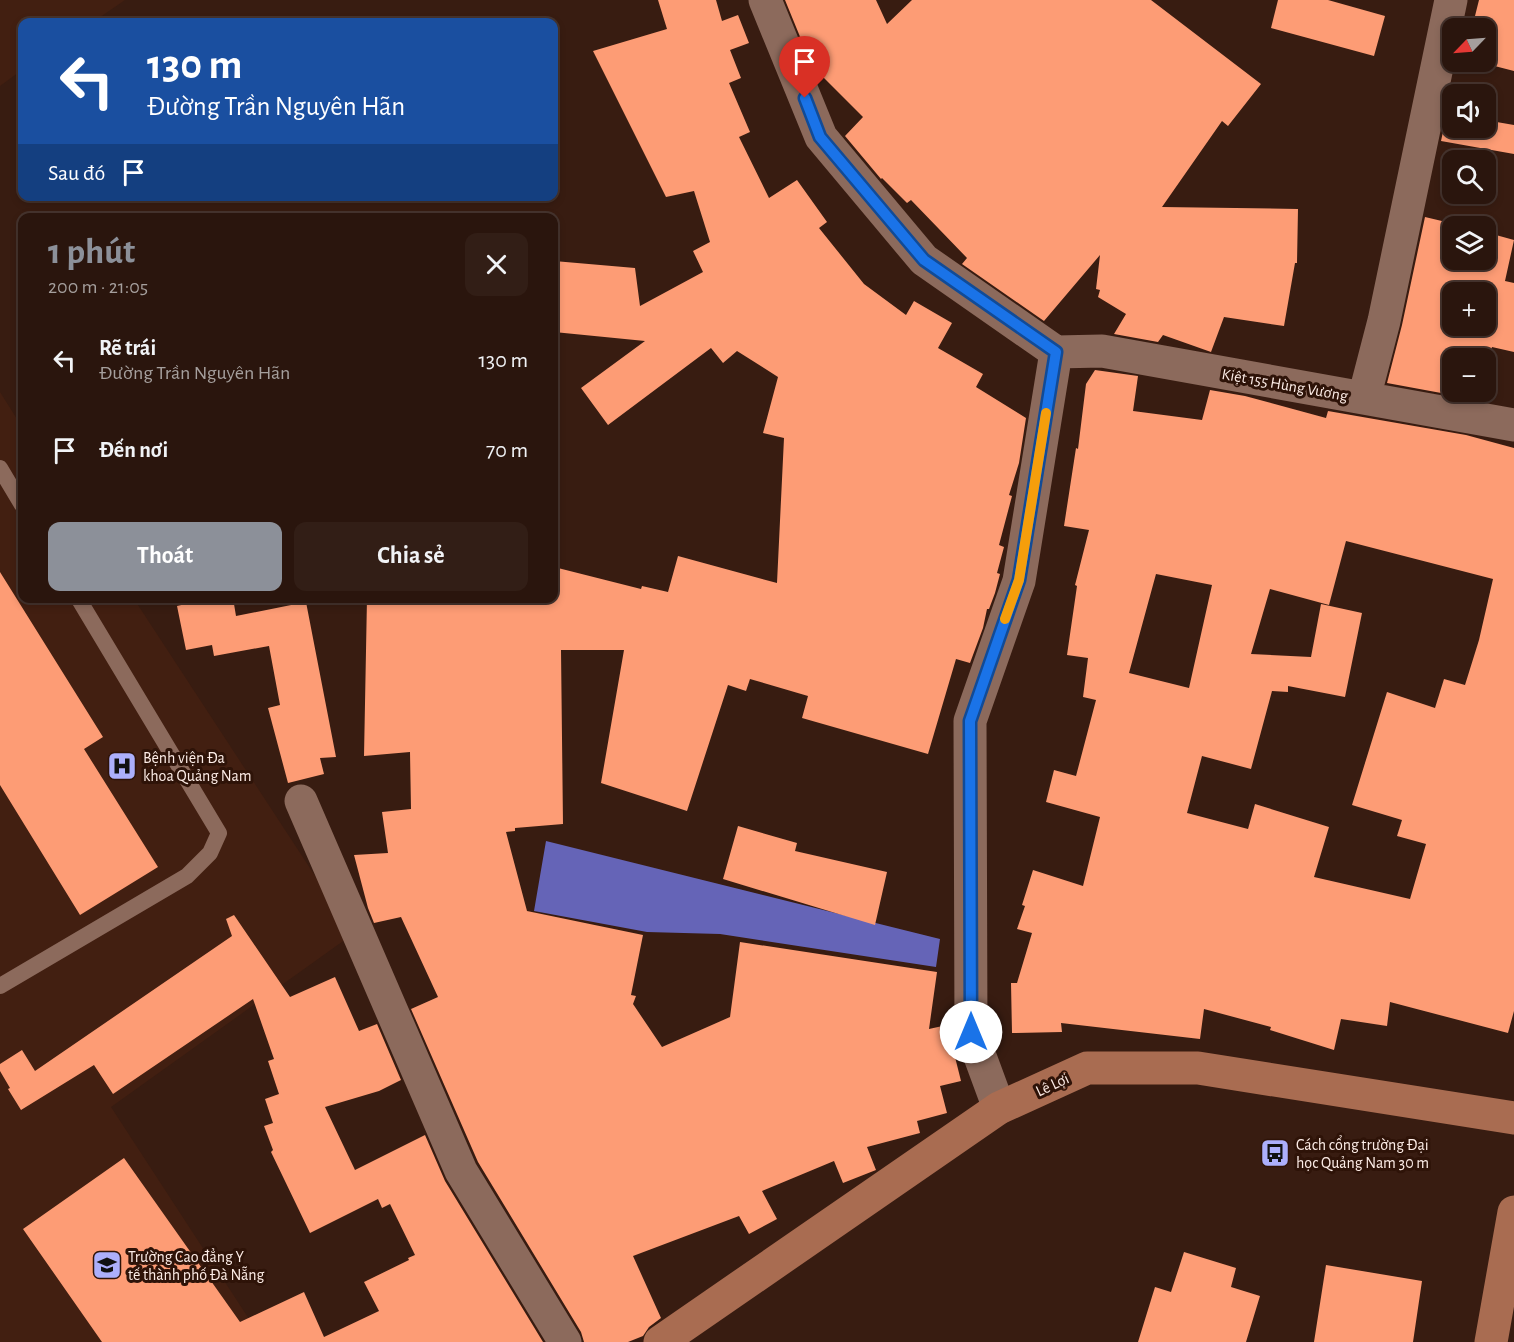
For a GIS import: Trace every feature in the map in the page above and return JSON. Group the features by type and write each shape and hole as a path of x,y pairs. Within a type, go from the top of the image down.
{"street":[{"path":"765,0 820,137 924,260 1056,352 1019,580 970,721 971,1032 999,1108"},
{"path":"1364,398 1384,321 1451,0"},
{"name":"Kiệt 155 Hùng Vương","path":"1056,352 1102,351 1514,425"},
{"path":"301,801 461,1171 565,1342"},
{"name":"Lê Lợi","path":"660,1342 999,1108 1087,1068 1198,1068 1514,1118"},
{"path":"1491,1342 1514,1212"}],"lane":[{"path":"0,468 18,498"},
{"path":"0,986 187,876 210,853 219,833 81,603"}],"shaded area":[{"path":"0,0 125,0 99,18 18,18 18,73 0,86"},
{"name":"Bệnh viện Đa khoa Quảng Nam","path":"0,392 18,421 18,603 137,603 353,934 111,1107 264,1342 0,1342"},
{"path":"546,841 940,939 936,967 720,934 647,932 534,911"}],"building":[{"path":"658,0 716,0 722,21 738,15 749,43 730,50 741,78 729,83 750,132 739,137 769,198 797,180 827,222 819,228 864,284 906,315 914,301 952,323 938,348 983,374 976,387 1026,418 1019,463 1009,495 1012,496 999,545 1004,547 997,573 1000,574 995,593 987,609 983,628 970,663 956,659 928,754 802,718 808,696 750,679 746,691 728,685 687,811 601,783 624,650 561,650 563,824 515,828 515,831 506,832 527,911 643,935 631,995 636,996 633,1004 662,1047 730,1017 740,942 937,972 929,1029 947,1025 961,1081 940,1086 947,1113 917,1121 920,1133 867,1147 876,1170 843,1183 834,1161 762,1191 777,1219 749,1234 739,1216 633,1256 661,1318 649,1327 643,1336 628,1342 584,1342 581,1332 478,1162 411,1009 438,997 401,917 374,923 368,908 354,855 388,853 382,812 411,809 410,752 364,756 367,603 558,603 558,568 641,589 642,586 668,592 678,556 777,583 784,438 763,433 778,377 737,351 723,363 711,348 608,425 581,388 645,341 558,332 558,261 635,268 640,306 703,272 693,251 710,242 694,191 666,197 593,51 667,29"},
{"path":"785,0 876,0 887,24 912,0 1151,0 1261,84 1228,126 1222,121 1162,207 1298,209 1297,263 1295,263 1284,326 1224,317 1211,352 1163,335 1158,342 1114,334 1126,314 1098,297 1100,290 1096,289 1100,255 1044,321 962,264 967,258 911,200 907,203 881,179 845,136 863,117 812,66"},
{"path":"1278,0 1328,0 1385,16 1374,56 1271,28"},
{"path":"1479,0 1514,0 1514,71 1496,66 1496,18 1474,18"},
{"path":"1496,122 1514,125 1514,154 1441,141 1442,136 1496,138"},
{"path":"1425,217 1442,221 1442,270 1496,270 1496,235 1514,240 1505,281 1514,283 1514,352 1492,347 1442,348 1442,393 1387,383"},
{"path":"1095,370 1138,376 1133,411 1202,420 1210,390 1245,396 1326,418 1328,411 1466,435 1514,448 1514,1011 1508,1033 1390,1002 1387,1026 1341,1019 1334,1050 1270,1030 1271,1027 1204,1009 1200,1039 1061,1023 1062,1032 1012,1033 1011,983 1017,983 1032,933 1017,929 1033,870 1083,886 1100,817 1046,802 1054,770 1076,776 1096,700 1083,697 1088,658 1067,655 1077,586 1075,585 1089,530 1064,526 1076,448 1078,449 1086,384","holes":["1346,541 1493,579 1479,640 1465,685 1444,679 1435,708 1387,692 1352,805 1402,820 1397,836 1426,844 1410,899 1314,877 1329,827 1255,804 1248,829 1187,813 1202,756 1251,769 1272,691 1288,692 1288,686 1345,697 1362,613 1321,604 1311,657 1251,654 1270,589 1329,605","1156,574 1212,585 1189,688 1129,673"]},
{"path":"0,572 103,737 84,749 158,867 80,915 0,785"},
{"path":"190,603 234,603 236,616 306,603 336,757 320,758 324,774 288,783 268,708 280,705 269,646 214,656 212,645 186,650 177,606"},
{"path":"738,826 797,843 795,851 887,872 875,925 723,879"},
{"path":"234,915 290,997 335,977 359,1031 377,1024 401,1080 379,1091 325,1107 355,1170 425,1135 445,1181 543,1342 102,1342 23,1229 124,1158 240,1322 304,1292 324,1337 379,1311 364,1282 415,1255 390,1204 382,1208 378,1199 310,1233 271,1152 273,1150 264,1126 273,1123 265,1099 279,1094 268,1061 274,1059 253,999 113,1094 94,1065 21,1110 8,1089 10,1088 0,1071 0,1064 22,1050 35,1071 232,936 226,919"},
{"path":"1184,1252 1236,1268 1231,1287 1260,1296 1246,1342 1138,1342 1155,1287 1171,1292"},
{"path":"1326,1265 1422,1281 1413,1342 1314,1342"}],"slow traffic":[{"path":"1005,619 1019,580 1046,413"}],"place":[{"name":"Bệnh viện Đa khoa Quảng Nam","path":"122,766"},
{"name":"Cách cổng trường Đại học Quảng Nam 30 m","path":"1275,1153"},
{"name":"Trường Cao đẳng Y tế thành phố Đà Nẵng","path":"107,1265"}],"route":[{"path":"805,98 820,137 924,260 1056,352 1019,580 970,721 971,1032"}]}
